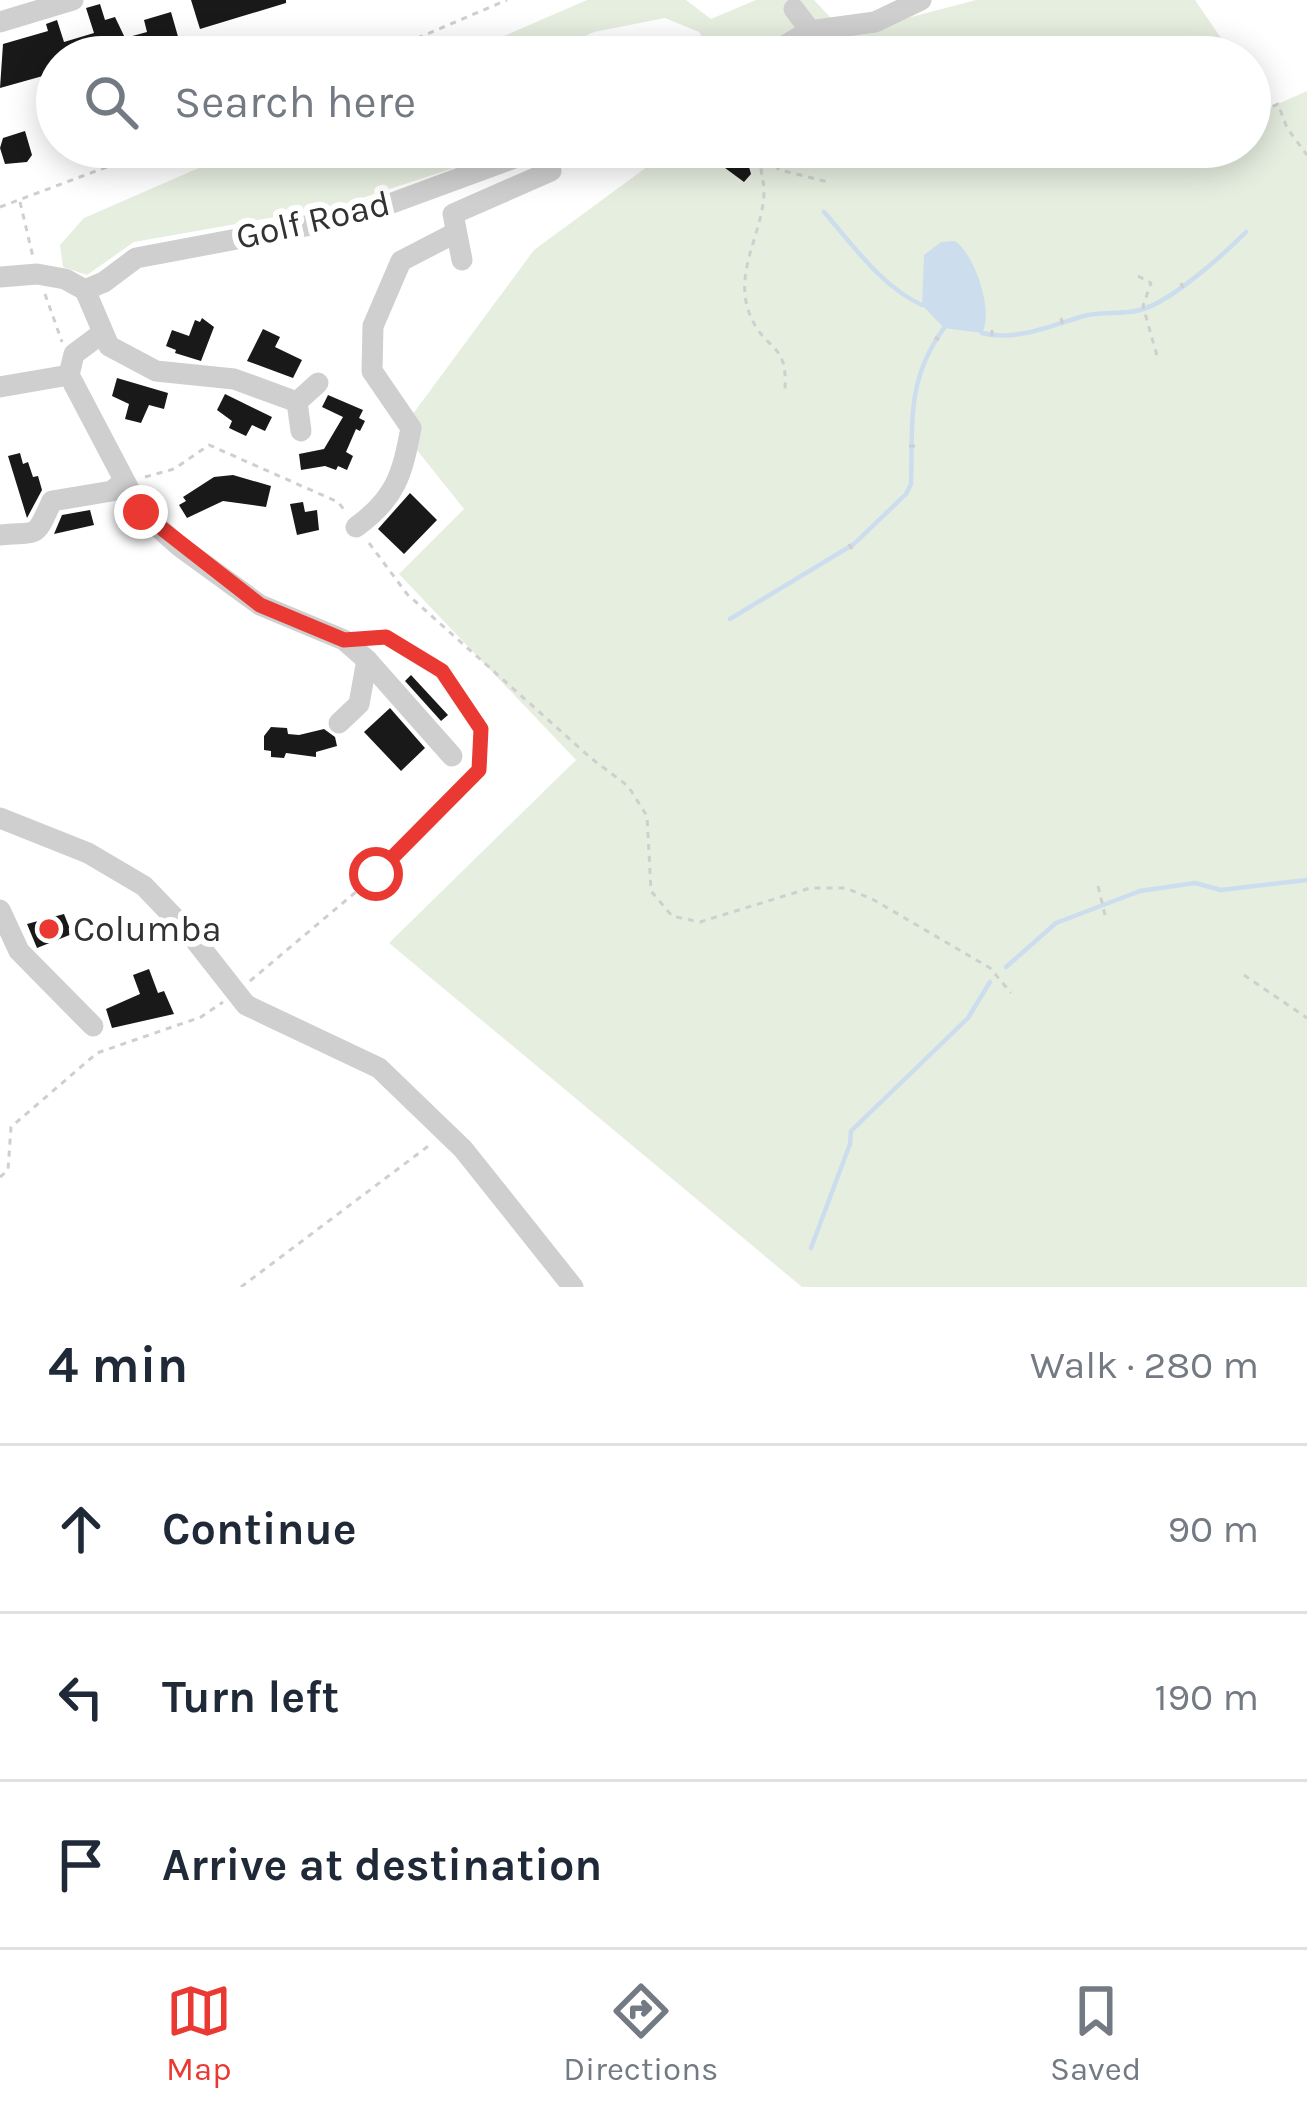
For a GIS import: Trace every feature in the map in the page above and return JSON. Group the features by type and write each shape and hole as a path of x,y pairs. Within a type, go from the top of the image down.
{"street":[{"path":"0,22 73,0"},
{"path":"823,36 875,22 922,0"},
{"path":"794,9 814,36"},
{"name":"Golf Road","path":"85,290 136,258 311,225 491,168"},
{"path":"356,526 383,507 402,472 411,428 372,371 373,326 401,261 454,223 550,168"},
{"path":"449,185 462,260"},
{"path":"0,277 37,274 65,279 85,290 109,346 156,371 234,379 297,402"},
{"path":"0,387 69,368 101,334"},
{"path":"69,368 141,512 260,605 344,640 452,756"},
{"path":"297,402 318,383"},
{"path":"297,402 301,430"},
{"path":"0,535 34,535 52,501 112,491 123,482"},
{"path":"366,727 359,704 367,660"},
{"path":"339,723 359,704"},
{"path":"0,818 88,853 144,886 191,935 246,1005 379,1067 463,1148 573,1287"},
{"path":"0,910 19,951 93,1027"}],"path":[{"path":"423,36 508,0"},
{"path":"1271,107 1278,104 1287,128 1307,155"},
{"path":"0,207 105,168"},
{"path":"760,168 764,199 746,268 745,295 755,326 784,359 785,389"},
{"path":"775,168 827,182"},
{"path":"20,200 37,274 69,368"},
{"path":"1138,276 1151,283 1144,309 1157,356"},
{"path":"1061,318 1064,329"},
{"path":"992,330 992,339"},
{"path":"123,482 174,469 209,445 338,502 407,594 592,759 618,776 640,801 649,828 651,891 672,916 700,922 810,888 846,888 990,968 1011,992"},
{"path":"0,1177 8,1170 11,1127 97,1053 201,1016 236,993 376,874 479,770 481,729 442,671 386,637 344,640"},
{"path":"1098,886 1105,915"},
{"path":"1244,975 1307,1018"},
{"path":"241,1287 431,1144 442,1128"},
{"path":"0,1145 10,1143"}],"shaded area":[{"path":"587,0 686,0 711,19 756,0 814,0 846,34 976,0 1195,0 1220,36 702,36 665,18 585,36 504,36"},
{"path":"1307,91 1307,1287 802,1287 389,943 576,760 399,574 464,509 401,430 534,250 645,168 1271,168 1271,107"},
{"path":"199,168 454,168 338,206 134,242 87,275 63,267 60,245 84,218"}],"water":[{"path":"955,241 980,284 986,311 982,333 944,328 922,305 924,255 941,242"}],"building":[{"path":"191,0 286,0 286,3 200,29"},
{"path":"100,4 105,20 115,17 124,36 84,36 94,33 86,8"},
{"path":"171,12 178,36 132,36 147,32 144,20"},
{"path":"57,20 62,36 36,36 36,78 0,88 3,44 48,31 46,24"},
{"path":"25,131 32,155 27,162 5,164 0,148 3,138"},
{"path":"725,168 749,168 751,174 744,182"},
{"path":"202,318 214,327 201,361 166,346 172,330 189,336 195,320"},
{"path":"263,329 280,337 275,347 302,360 293,378 247,361"},
{"path":"117,378 168,393 164,409 149,405 141,423 125,419 129,404 112,396"},
{"path":"225,394 272,417 265,431 252,425 246,436 229,428 232,421 217,410"},
{"path":"328,395 363,410 359,418 365,421 346,452 353,456 347,470 325,466 301,470 299,454 324,449 343,417 322,407"},
{"path":"20,453 33,477 38,476 42,490 27,518 8,456"},
{"path":"233,475 271,486 266,507 223,501 187,518 179,505 186,501 183,497 214,477"},
{"path":"410,493 437,520 404,554 378,529"},
{"path":"303,502 305,512 317,510 319,530 297,535 290,504"},
{"path":"90,510 94,525 54,534 62,515"},
{"path":"411,675 448,715 441,721 405,681"},
{"path":"390,708 425,748 401,771 364,732"},
{"path":"271,727 299,735 324,729 335,737 337,746 316,752 316,757 286,753 284,758 271,757 271,751 264,750 264,736"},
{"name":"Columba","path":"64,914 72,934 37,948 27,924"},
{"path":"149,969 158,993 164,991 174,1014 112,1028 106,1009 140,994 133,975"}],"waterway":[{"path":"824,212 881,276 922,305"},
{"path":"982,333 1021,334 1153,305 1196,277 1246,232"},
{"path":"730,619 854,544 906,494 911,484 917,384 944,328"},
{"path":"1006,967 1056,923 1140,891 1195,883 1221,890 1307,880"},
{"path":"811,1248 851,1131 968,1018 990,982"}],"place":[{"name":"Columba","path":"49,929"}],"route":[{"path":"141,512 260,605 344,640 386,637 442,671 481,729 479,770 376,874"}]}
